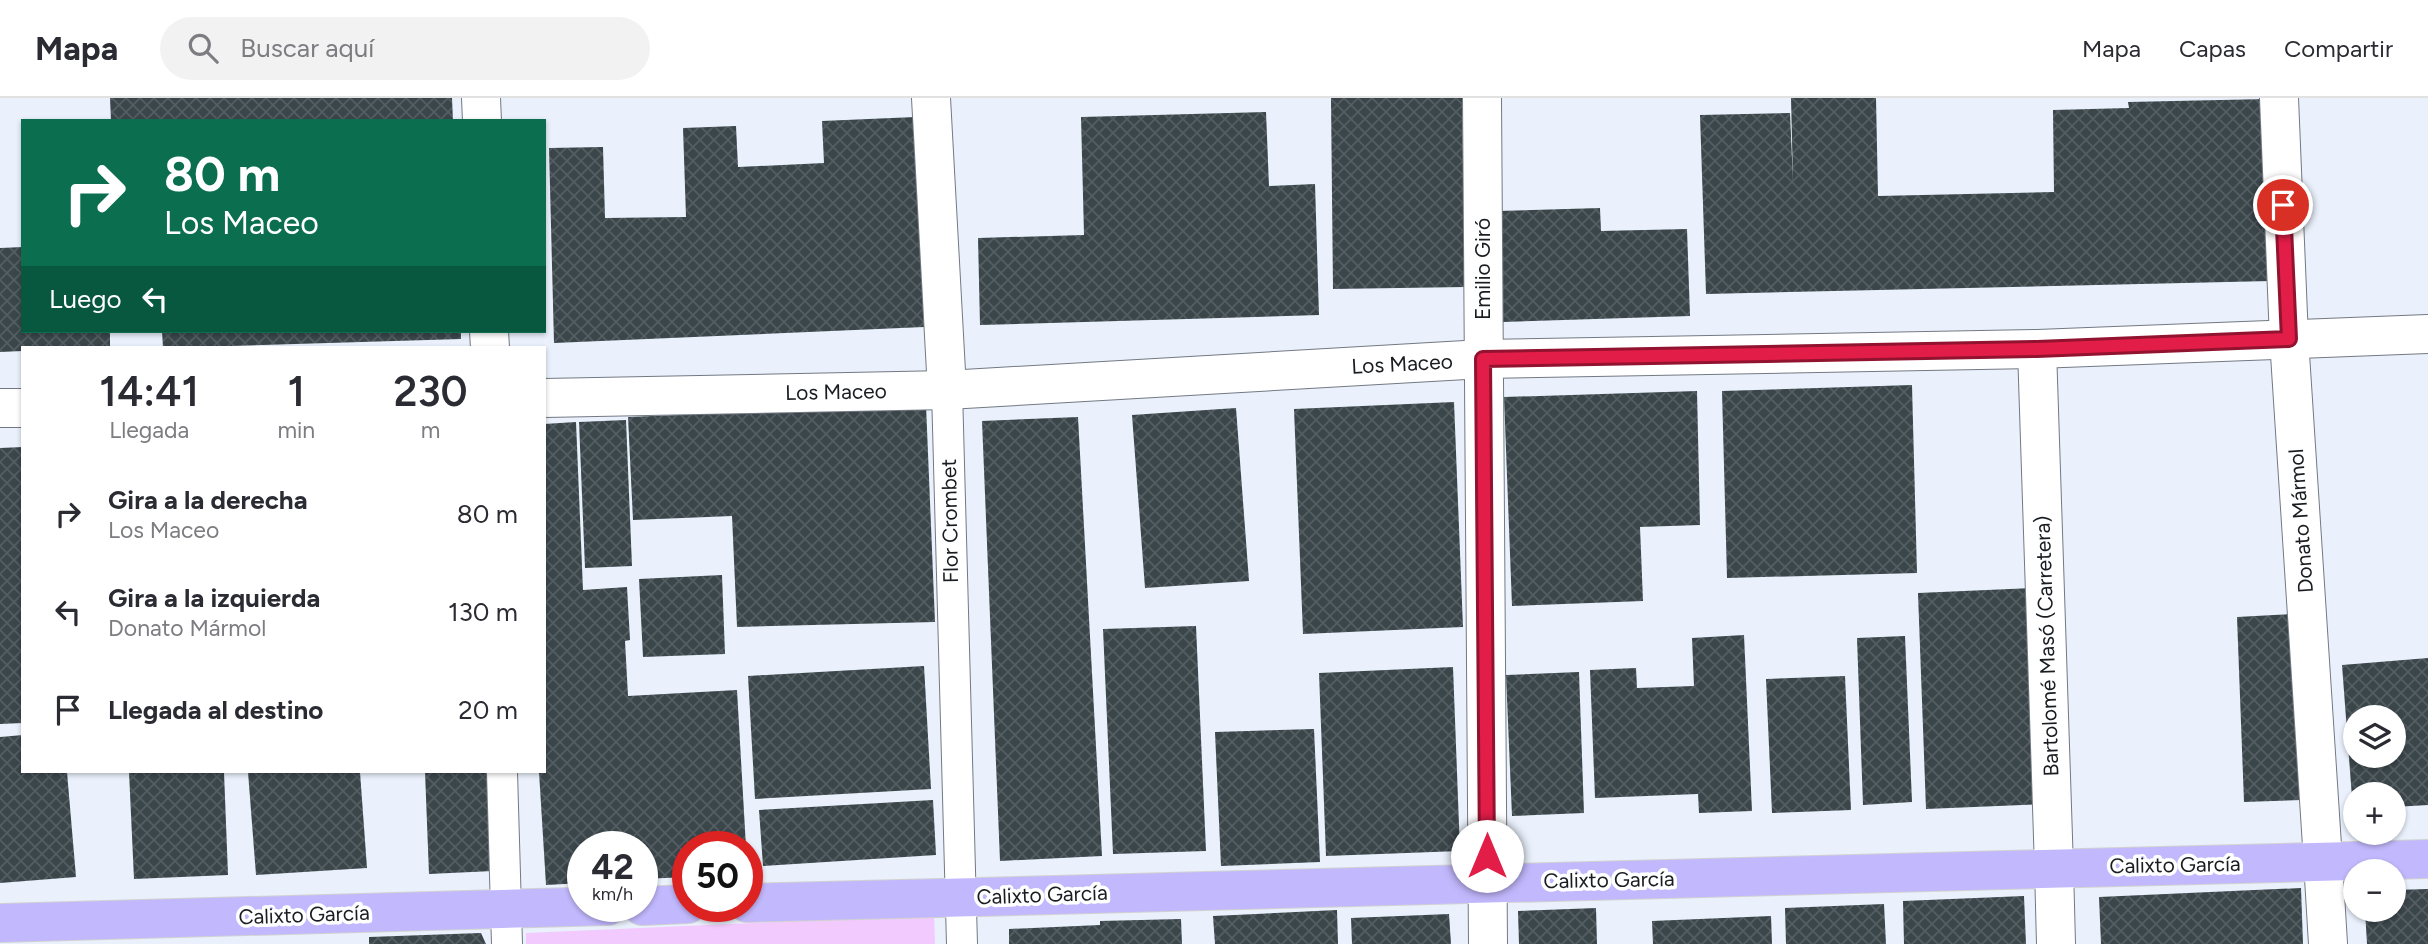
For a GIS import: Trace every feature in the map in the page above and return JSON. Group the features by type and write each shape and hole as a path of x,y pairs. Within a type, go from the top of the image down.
{"main road":[{"path":"481,98 482,119"},
{"name":"Flor Crombet","path":"931,98 947,390"},
{"name":"Emilio Giró","path":"1482,98 1488,944"},
{"name":"Donato Mármol","path":"2279,98 2289,339 2328,944"},
{"name":"Los Maceo","path":"546,397 947,390 1483,359 2037,349 2428,334"},
{"name":"Bartolomé Masó (Carretera)","path":"2037,349 2056,944"},
{"path":"0,408 21,408"},
{"name":"Calixto García","path":"763,903 2428,859"},
{"name":"Calixto García","path":"0,923 506,927 567,914"}],"street":[{"name":"Flor Crombet","path":"947,390 962,944"},
{"path":"502,773 506,927"}],"shaded area":[{"path":"934,915 935,944 526,944 526,933"}],"building":[{"path":"110,98 452,98 453,119 111,119"},
{"path":"1331,98 1462,98 1465,287 1333,289"},
{"path":"1791,98 1876,98 1878,196 2054,192 2053,110 2129,108 2128,102 2267,99 2271,281 1706,294 1700,115 1790,113 1793,182"},
{"path":"1266,112 1269,186 1315,184 1319,315 980,325 978,238 1084,235 1081,117"},
{"path":"915,117 924,327 554,343 549,148 603,147 605,218 686,217 683,128 736,126 738,167 824,163 822,121"},
{"path":"1600,208 1601,231 1687,229 1690,316 1502,322 1498,211"},
{"path":"21,247 21,333 110,333 110,346 21,346 21,351 0,352 0,248"},
{"path":"162,333 461,333 461,339 163,346"},
{"path":"1912,385 1917,573 1727,578 1722,391"},
{"path":"1697,391 1700,525 1640,527 1643,601 1512,606 1504,397"},
{"path":"1454,402 1463,627 1303,634 1294,409"},
{"path":"926,405 935,622 737,627 732,516 633,520 628,417"},
{"path":"1236,408 1249,581 1145,588 1132,415"},
{"path":"1078,417 1102,856 1000,861 982,421"},
{"path":"626,420 632,566 585,568 579,422"},
{"path":"576,422 583,590 627,587 630,640 625,641 628,696 737,690 745,831 672,831 672,878 658,878 658,831 567,831 567,884 546,885 539,773 546,773 546,424"},
{"path":"21,447 21,723 0,724 0,448"},
{"path":"722,575 725,654 643,657 639,579"},
{"path":"2033,588 2043,804 1926,809 1918,593"},
{"path":"2295,614 2302,800 2244,802 2237,617"},
{"path":"1196,626 1206,851 1113,854 1103,629"},
{"path":"1744,635 1752,811 1699,813 1698,794 1595,798 1590,670 1636,668 1637,688 1694,686 1692,638"},
{"path":"1905,636 1912,802 1863,805 1857,638"},
{"path":"2428,658 2428,805 2406,806 2406,782 2351,782 2350,768 2406,768 2406,705 2345,705 2342,665"},
{"path":"924,666 931,789 755,799 748,676"},
{"path":"1453,667 1460,851 1326,856 1319,673"},
{"path":"1579,672 1584,813 1512,816 1506,675"},
{"path":"1845,676 1851,810 1772,813 1766,679"},
{"path":"1314,729 1320,862 1221,866 1215,732"},
{"path":"21,735 21,773 67,773 76,877 0,883 0,737"},
{"path":"129,773 224,773 228,875 134,879"},
{"path":"248,773 360,773 367,868 256,875"},
{"path":"425,773 489,773 493,871 429,874"},
{"path":"933,800 936,855 763,866 763,831 760,831 759,810"},
{"path":"2301,888 2303,944 2101,944 2099,897"},
{"path":"2428,889 2428,944 2367,944 2366,922 2406,922 2406,890"},
{"path":"2024,896 2026,944 1904,944 1903,901"},
{"path":"1884,904 1886,944 1786,944 1785,908"},
{"path":"1596,908 1597,944 1519,944 1518,911"},
{"path":"1337,910 1338,944 1215,944 1213,916"},
{"path":"1449,914 1451,944 1352,944 1351,918"},
{"path":"1771,916 1772,944 1653,944 1652,921"},
{"path":"1181,919 1182,944 1009,944 1009,929 1100,925 1100,921"},
{"path":"481,933 486,944 369,944 369,937"}],"route":[{"path":"1487,856 1483,359 2037,349 2289,339 2283,205"}]}
